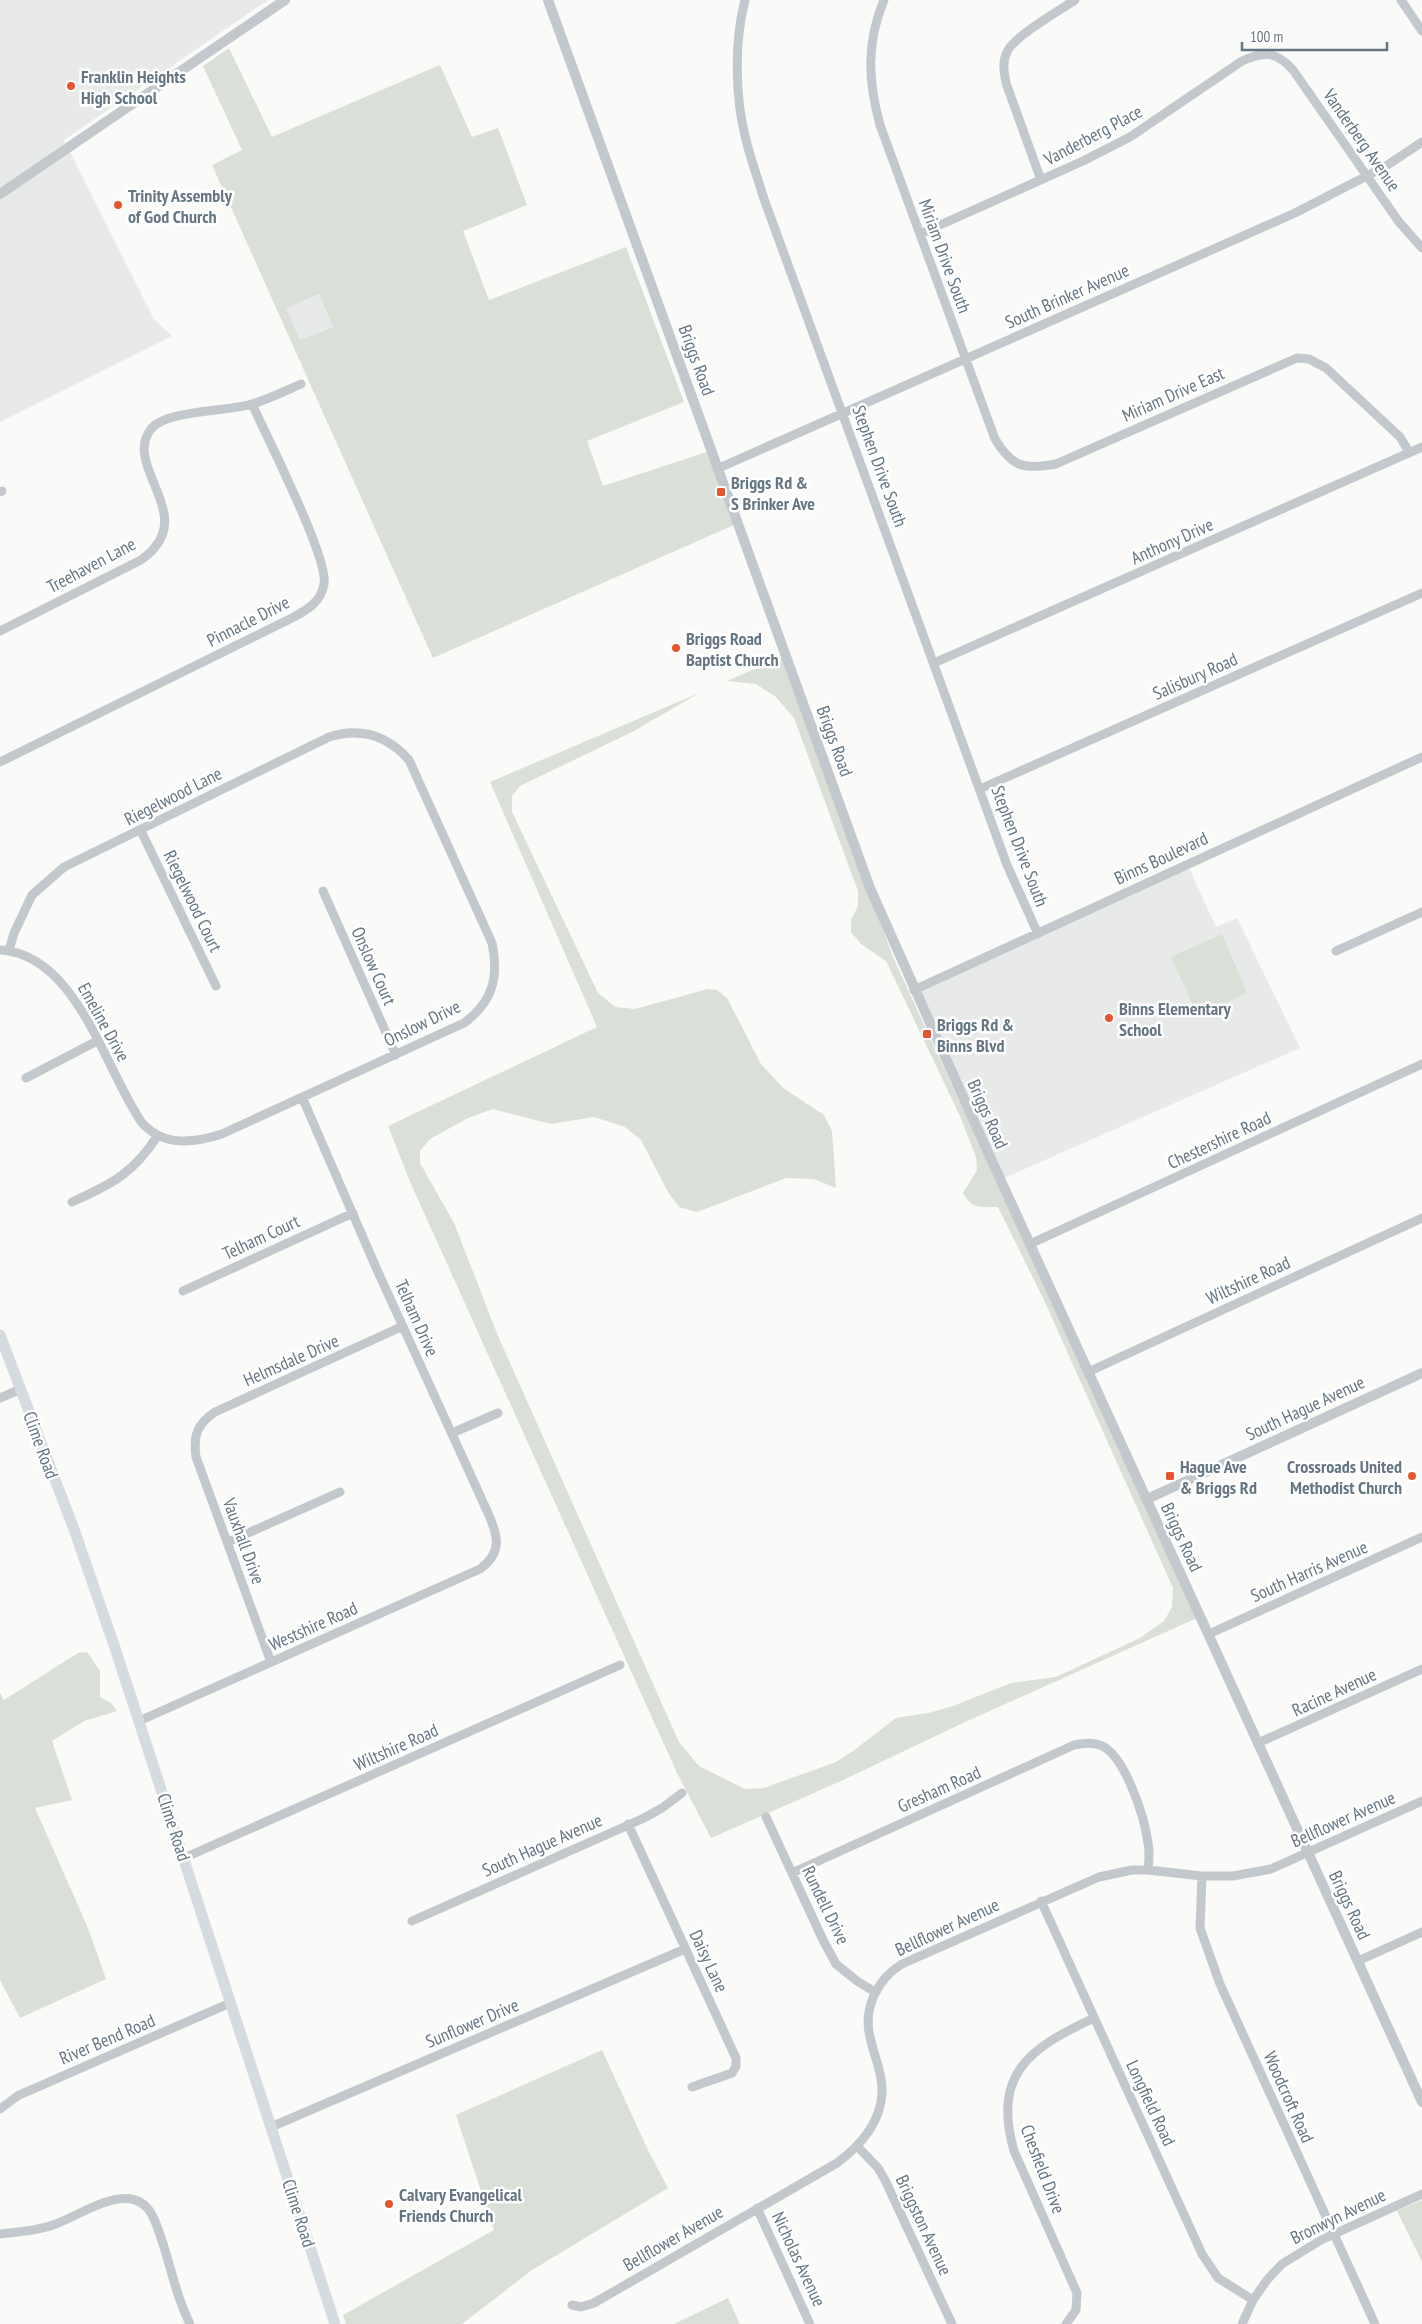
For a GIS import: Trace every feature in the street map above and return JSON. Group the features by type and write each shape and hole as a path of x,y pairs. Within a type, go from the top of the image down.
{"main road":[{"name":"Clime Road","path":"0,1335 75,1532 184,1858 335,2324"}],"street":[{"path":"0,194 285,0"},
{"name":"Briggs Road","path":"548,0 867,879 914,990 1422,2102"},
{"name":"Stephen Drive South","path":"745,0 742,14 737,81 746,139 764,198 1007,865 1038,934"},
{"name":"Miriam Drive South","path":"884,0 874,31 870,63 871,92 880,125 995,439 1014,464 1033,468"},
{"path":"1041,180 1006,83 1003,68 1006,54 1017,39 1075,0"},
{"path":"1400,0 1422,31"},
{"name":"Vanderberg Place","path":"920,234 1041,180 1130,137 1242,61 1256,54 1272,54"},
{"name":"Vanderberg Avenue","path":"1272,54 1284,60 1293,70 1399,222 1422,248"},
{"name":"South Brinker Avenue","path":"719,468 1295,214 1367,176 1422,142"},
{"name":"Miriam Drive East","path":"1033,468 1056,464 1297,358 1309,359 1326,368 1400,437 1409,452"},
{"name":"Treehaven Lane","path":"0,631 141,560 155,548 164,531 165,513 150,474 144,448 147,435 154,424 174,415 215,412 252,404 301,384"},
{"name":"Pinnacle Drive","path":"0,762 310,608 320,597 324,584 320,556 252,404"},
{"name":"Anthony Drive","path":"934,663 1422,447"},
{"name":"Salisbury Road","path":"980,788 1422,593"},
{"name":"Riegelwood Lane","path":"5,950 32,895 64,867 141,831 329,737 355,732 371,734 392,743"},
{"name":"Onslow Drive","path":"158,1135 178,1141 199,1141 222,1134 457,1027 472,1017 489,995 496,972 496,961 492,943 415,771 409,760 392,743"},
{"name":"Binns Boulevard","path":"914,990 1422,757"},
{"name":"Riegelwood Court","path":"141,831 216,986"},
{"name":"Onslow Court","path":"323,891 396,1055"},
{"path":"1336,951 1422,912"},
{"name":"Emeline Drive","path":"5,950 43,967 64,984 80,1007 137,1116 149,1131 158,1135"},
{"path":"26,1078 97,1041"},
{"name":"Chestershire Road","path":"1030,1244 1422,1064"},
{"name":"Telham Drive","path":"302,1097 493,1524 497,1538 495,1553"},
{"path":"72,1202 115,1182 129,1172 158,1135"},
{"name":"Telham Court","path":"183,1291 353,1213"},
{"name":"Wiltshire Road","path":"1088,1372 1422,1218"},
{"name":"Helmsdale Drive","path":"196,1430 204,1419 215,1412 403,1326"},
{"name":"South Hague Avenue","path":"1147,1499 1422,1373"},
{"path":"0,1398 21,1389"},
{"path":"452,1433 498,1413"},
{"name":"Vauxhall Drive","path":"196,1430 194,1443 196,1457 271,1662"},
{"path":"228,1542 340,1492"},
{"name":"South Harris Avenue","path":"1209,1634 1422,1537"},
{"name":"Westshire Road","path":"139,1721 480,1569 489,1562 495,1553"},
{"name":"Wiltshire Road","path":"184,1858 620,1665"},
{"name":"Racine Avenue","path":"1258,1744 1422,1669"},
{"name":"Gresham Road","path":"792,1873 1074,1745 1088,1742 1101,1745 1111,1751 1118,1761 1137,1801 1149,1845 1148,1870"},
{"name":"South Hague Avenue","path":"412,1921 662,1808 682,1793"},
{"name":"Bellflower Avenue","path":"572,2305 581,2307 594,2303 837,2163 857,2146 875,2120 882,2095 879,2069 869,2036 870,2005 875,1992 886,1976 902,1964 1099,1877 1132,1870 1202,1876 1252,1874 1271,1869 1422,1801"},
{"name":"Rundell Drive","path":"766,1817 836,1964 857,1981 875,1992"},
{"name":"Daisy Lane","path":"628,1824 736,2058 736,2066 732,2073 692,2087"},
{"name":"Woodcroft Road","path":"1202,1876 1200,1928 1220,1984 1375,2324"},
{"name":"Longfield Road","path":"1041,1901 1202,2254 1218,2278 1253,2300"},
{"path":"1358,1961 1422,1932"},
{"name":"Sunflower Drive","path":"271,2127 685,1949"},
{"name":"River Bend Road","path":"0,2109 19,2095 230,2003"},
{"name":"Chesfield Drive","path":"1066,2324 1076,2310 1077,2293 1014,2151 1008,2130 1006,2107 1016,2074 1028,2056 1056,2036 1094,2018"},
{"name":"Briggston Avenue","path":"857,2146 878,2168 885,2180 952,2324"},
{"name":"Bronwyn Avenue","path":"1242,2324 1253,2300 1267,2280 1282,2264 1300,2251 1422,2194"},
{"path":"0,2234 30,2231 53,2226 112,2199 122,2198 140,2203 154,2218 190,2324"},
{"name":"Nicholas Avenue","path":"757,2208 810,2324"}],"shaded area":[{"path":"0,0 268,0 64,140 154,319 172,336 0,422"},
{"path":"229,48 272,137 440,65 472,137 498,128 527,205 463,231 489,300 626,247 684,402 587,441 603,486 707,452 734,525 433,658 212,165 242,150 203,66","holes":["319,294 333,327 300,340 286,308"]},
{"path":"319,294 333,327 300,340 286,308"},
{"path":"782,657 893,957 1197,1618 963,1723 841,1781 711,1838 677,1773 411,1184 388,1126 597,1027 490,782 699,693 634,731 520,786 512,796 512,812 598,993 615,1007 635,1009 708,989 717,990 727,998 761,1064 783,1088 824,1115 832,1131 836,1188 814,1179 786,1178 697,1212 679,1207 668,1192 641,1140 625,1127 594,1117 551,1124 493,1109 468,1118 430,1139 420,1151 420,1163 454,1223 498,1336 679,1742 699,1766 745,1789 764,1788 836,1762 896,1718 928,1713 953,1706 1011,1683 1056,1677 1140,1638 1164,1621 1172,1607 1173,1588 1044,1300 998,1207 974,1205 963,1193 977,1170 976,1157 960,1116 886,961 861,944 851,932 851,920 858,906 858,891 794,718 776,697 756,684 727,681"},
{"name":"Binns Elementary School","path":"1189,868 1216,927 1237,918 1300,1048 1004,1178 920,989"},
{"path":"1222,934 1247,993 1198,1016 1171,957"},
{"path":"87,1652 100,1671 100,1697 111,1703 117,1711 84,1721 52,1741 72,1800 35,1808 88,1928 106,1979 20,2018 0,1980 0,1693 4,1700 78,1653"},
{"path":"602,2050 648,2150 668,2188 532,2270 462,2324 346,2324 343,2315 494,2230 456,2115"},
{"path":"1422,2200 1422,2262 1397,2211"},
{"path":"728,2298 740,2324 674,2324"}],"place":[{"name":"Franklin Heights High School","path":"71,86"},
{"name":"Trinity Assembly of God Church","path":"118,205"},
{"name":"Briggs Rd & S Brinker Ave","path":"721,492"},
{"name":"Briggs Road Baptist Church","path":"676,648"},
{"name":"Binns Elementary School","path":"1109,1018"},
{"name":"Briggs Rd & Binns Blvd","path":"927,1034"},
{"name":"Hague Ave & Briggs Rd","path":"1170,1476"},
{"name":"Crossroads United Methodist Church","path":"1412,1476"},
{"name":"Calvary Evangelical Friends Church","path":"389,2204"}]}
